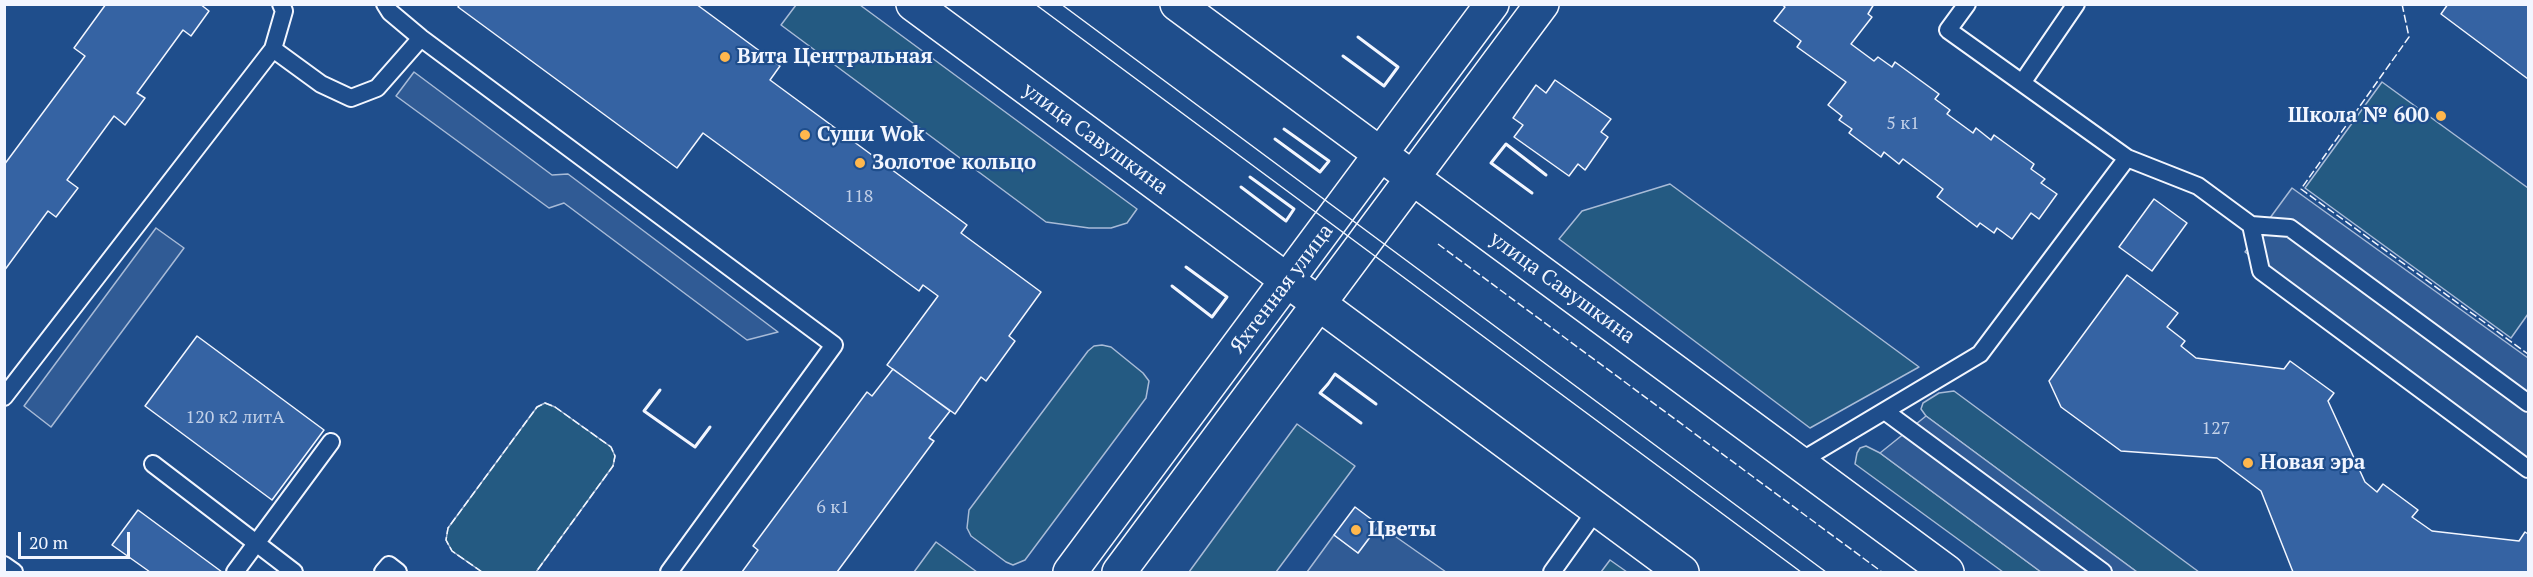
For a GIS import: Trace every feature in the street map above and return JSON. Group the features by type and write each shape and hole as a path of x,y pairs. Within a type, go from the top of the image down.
{"main road":[{"name":"улица Савушкина","path":"913,4 1682,573"},
{"name":"улица Савушкина","path":"1177,4 1947,573"},
{"name":"Яхтенная улица","path":"1070,573 1492,4"},
{"name":"Яхтенная улица","path":"1119,573 1542,4"}],"lane":[{"path":"4,398 273,50 284,11 281,4"},
{"path":"385,4 390,12 421,38 834,345 669,573"},
{"path":"1967,4 1948,30 2127,158 2198,186 2251,225 2290,228 2529,403"},
{"path":"2022,83 2076,4"},
{"path":"273,50 321,84 351,98 377,88 421,38"},
{"path":"1799,462 1980,354 2127,158"},
{"path":"2251,225 2261,271 2529,469"},
{"path":"1886,412 2103,573"},
{"path":"235,573 332,442"},
{"path":"153,464 294,573"},
{"path":"1552,573 1597,509"},
{"path":"383,573 389,565 398,573"},
{"path":"4,566 14,573"}],"shaded area":[{"path":"796,5 860,5 1137,209 1127,223 1111,228 1089,228 1046,222 781,25"},
{"path":"414,72 552,175 568,174 778,332 747,340 564,203 549,208 396,96"},
{"name":"Школа № 600","path":"2382,82 2528,188 2528,314 2511,338 2305,188"},
{"path":"1670,184 1919,367 1810,428 1559,239 1582,211"},
{"path":"2292,188 2528,358 2528,459 2245,252"},
{"path":"156,228 184,248 51,427 24,406"},
{"path":"1094,346 1111,347 1143,373 1149,381 1146,398 1025,560 1013,565 971,536 967,528 969,510 1088,351"},
{"path":"1954,391 2199,572 2137,572 1926,416 1921,409 1923,403 1939,393"},
{"path":"545,403 555,407 611,447 615,456 613,466 536,572 482,572 452,551 446,540 448,528 537,407"},
{"path":"1926,416 2137,572 2041,572 1880,453"},
{"path":"1297,424 1355,466 1276,572 1189,572"},
{"path":"1866,446 1880,453 2041,572 2003,572 1855,464 1860,448"},
{"path":"1379,525 1446,572 1307,572 1334,535 1358,553"},
{"path":"936,542 977,572 914,572"},
{"path":"1610,560 1627,572 1601,572"}],"building":[{"path":"106,4 200,4 209,11 191,36 183,30 137,93 145,98 125,125 114,116 67,180 78,188 56,217 48,211 4,271 4,165 85,56 74,48"},
{"path":"460,4 696,4 780,66 770,80 967,225 961,233 1041,292 1009,336 1015,341 986,381 981,377 955,414 887,365 938,296 923,285 919,291 703,133 677,168 458,7"},
{"path":"1781,4 1874,4 1868,14 1872,17 1851,44 1874,61 1878,57 1892,67 1895,62 1939,94 1935,99 1950,110 1947,114 1973,133 1976,128 1991,140 1994,135 2034,164 2031,169 2045,179 2041,183 2057,194 2039,219 2031,213 2012,239 1997,228 1994,233 1980,223 1977,227 1937,197 1943,189 1903,159 1899,164 1884,152 1881,157 1849,133 1852,129 1839,120 1842,116 1828,105 1846,82 1797,47 1801,41 1774,21 1785,7"},
{"path":"2448,4 2528,4 2528,79 2441,14"},
{"path":"1555,80 1611,119 1601,132 1608,137 1585,170 1578,164 1569,176 1514,137 1523,125 1513,118 1536,85 1546,93"},
{"path":"2154,199 2187,223 2152,271 2119,247"},
{"path":"2127,275 2178,313 2167,327 2185,341 2181,346 2196,358 2284,369 2290,361 2334,393 2328,401 2365,482 2377,492 2383,484 2418,510 2412,517 2432,531 2519,541 2525,532 2528,534 2528,572 2293,572 2261,491 2217,458 2121,451 2061,407 2049,381"},
{"path":"197,336 324,430 272,500 145,406"},
{"path":"893,369 950,411 929,438 934,441 837,572 742,572 758,550 753,546 867,392 872,396"},
{"name":"Цветы","path":"1355,507 1379,525 1358,553 1334,535"},
{"path":"138,510 222,572 150,572 112,545"}],"tram line":[{"path":"1035,4 1801,572"},
{"path":"1061,4 1826,572"}],"fence":[{"path":"2402,4 2409,37 2301,189 2528,354"},
{"path":"1438,244 1882,572"},
{"path":"482,572 452,551 446,540 448,528 537,407 545,403 555,407 611,447 615,456 613,466 536,572"}],"wall":[{"path":"1343,56 1384,86 1398,67 1358,37"},
{"path":"1275,139 1320,172 1329,161 1284,129"},
{"path":"1532,193 1491,163 1506,144 1546,175"},
{"path":"1241,187 1286,221 1294,209 1250,177"},
{"path":"1172,286 1212,317 1227,297 1186,267"},
{"path":"1361,423 1320,393 1335,374 1376,404"},
{"path":"660,390 644,411 695,447 710,427"}],"place":[{"name":"Вита Центральная","path":"725,57"},
{"name":"Школа № 600","path":"2441,116"},
{"name":"Суши Wok","path":"805,135"},
{"name":"Золотое кольцо","path":"860,163"},
{"name":"Новая эра","path":"2248,463"},
{"name":"Цветы","path":"1356,530"}]}
